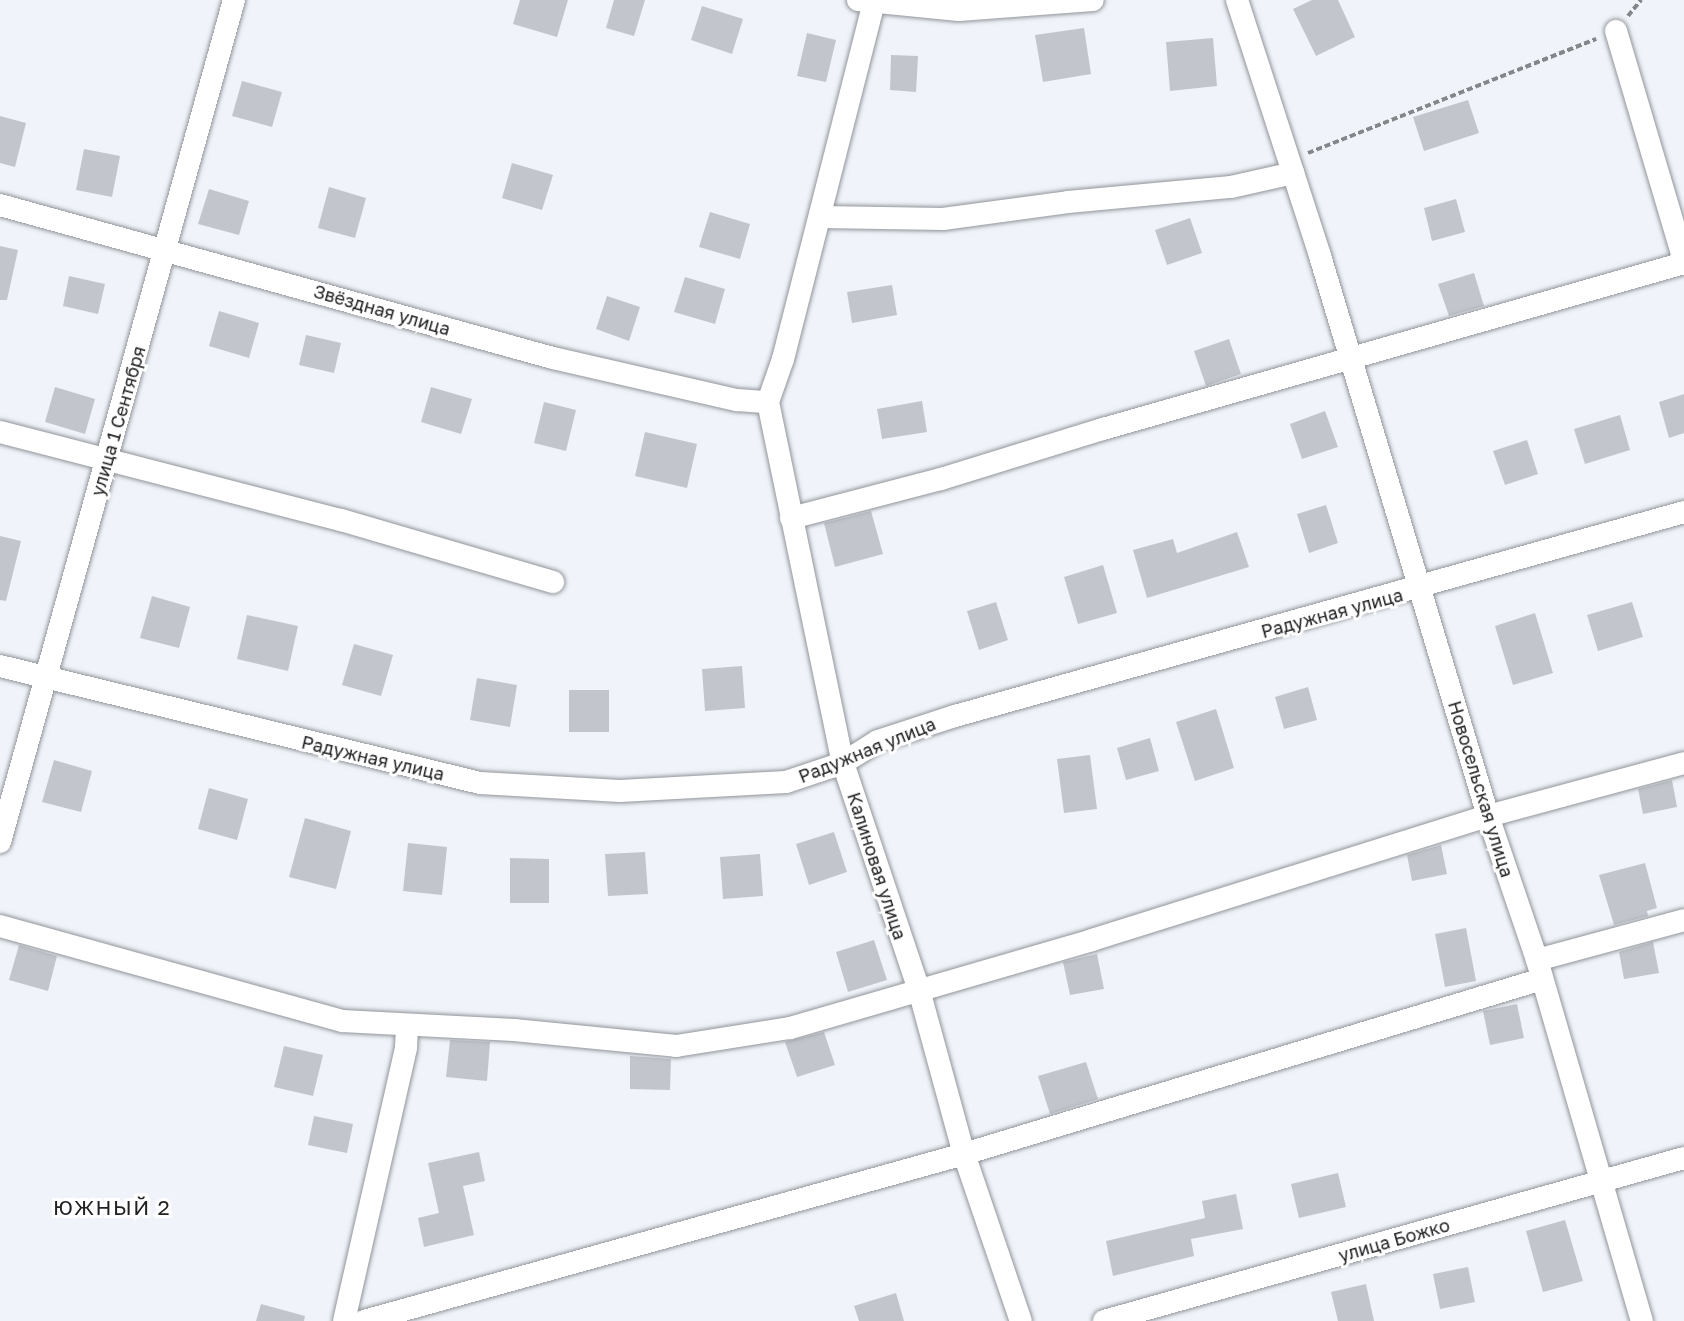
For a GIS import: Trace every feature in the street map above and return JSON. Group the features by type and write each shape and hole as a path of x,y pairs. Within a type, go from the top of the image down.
{"street":[{"name":"улица 1 Сентября","path":"0,842 167,250 234,0"},
{"path":"768,402 783,359 821,217 866,2 959,10 1093,0"},
{"name":"Новосельская улица","path":"1237,0 1320,256 1488,816 1540,970 1642,1321"},
{"path":"791,518 940,479 1350,357 1684,262 1616,31"},
{"path":"821,217 943,219 1068,202 1231,187 1291,168"},
{"name":"Звёздная улица","path":"0,205 553,358 737,400 768,402"},
{"name":"Калиновая улица","path":"768,402 843,763 919,990 964,1154 1021,1321"},
{"path":"0,432 341,520 553,582"},
{"name":"Радужная улица","path":"0,666 45,679 480,783 620,792 707,789 786,782 843,763 878,741 955,716 1420,589 1684,512"},
{"path":"0,926 342,1021 407,1027 514,1030 676,1046 790,1028 1488,816 1684,763"},
{"path":"364,1321 964,1154 1540,970 1684,920"},
{"path":"344,1321 406,1047 407,1027"},
{"name":"улица Божко","path":"1104,1321 1684,1158"}],"path":[{"path":"1291,168 1616,31"}],"building":[{"path":"520,0 568,0 557,37 513,24"},
{"path":"614,0 645,0 634,36 606,28"},
{"path":"1312,0 1338,0 1355,37 1316,56 1293,9"},
{"path":"702,6 743,19 732,54 691,40"},
{"path":"1084,28 1091,74 1043,82 1035,35"},
{"path":"807,33 836,40 826,82 797,76"},
{"path":"1213,38 1217,86 1170,91 1166,42"},
{"path":"891,55 918,56 916,92 890,90"},
{"path":"242,81 282,92 272,127 232,116"},
{"path":"1468,100 1479,133 1424,151 1413,117"},
{"path":"0,116 26,123 15,167 0,163"},
{"path":"84,149 120,156 112,197 76,190"},
{"path":"512,163 553,175 542,210 502,198"},
{"path":"329,187 366,198 355,238 318,228"},
{"path":"209,189 249,201 239,235 198,224"},
{"path":"1456,199 1465,232 1432,241 1424,208"},
{"path":"710,212 750,224 740,259 699,247"},
{"path":"1190,218 1202,253 1167,265 1155,230"},
{"path":"0,246 18,250 7,300 0,300"},
{"path":"1474,273 1484,306 1449,316 1438,284"},
{"path":"69,276 105,284 98,314 63,306"},
{"path":"685,277 725,289 715,324 674,312"},
{"path":"892,285 897,315 852,323 847,292"},
{"path":"607,296 640,307 629,341 596,329"},
{"path":"219,311 259,323 249,358 209,346"},
{"path":"306,335 341,343 334,373 299,365"},
{"path":"1229,339 1241,374 1206,386 1194,351"},
{"path":"55,387 95,399 85,434 45,422"},
{"path":"431,387 472,399 461,434 421,422"},
{"path":"1684,394 1684,433 1669,438 1659,402"},
{"path":"922,401 927,432 882,439 877,409"},
{"path":"544,402 576,410 566,451 534,443"},
{"path":"1325,411 1338,447 1302,459 1290,424"},
{"path":"1620,415 1630,450 1585,464 1574,429"},
{"path":"645,432 697,444 687,488 635,476"},
{"path":"1527,440 1538,474 1505,485 1493,451"},
{"path":"1326,505 1338,543 1309,553 1297,514"},
{"path":"871,511 883,554 835,567 824,523"},
{"path":"1237,532 1249,567 1147,598 1133,550 1173,539 1177,553"},
{"path":"0,536 21,541 6,601 0,600"},
{"path":"1103,565 1117,613 1078,624 1064,577"},
{"path":"152,596 190,607 179,648 140,638"},
{"path":"996,602 1008,640 979,650 967,611"},
{"path":"1632,602 1643,637 1598,651 1587,615"},
{"path":"1535,613 1553,673 1513,685 1495,626"},
{"path":"247,615 298,626 288,671 237,659"},
{"path":"354,644 393,655 381,696 342,685"},
{"path":"742,666 745,708 705,711 702,669"},
{"path":"477,678 517,685 510,727 470,720"},
{"path":"1308,687 1317,720 1284,729 1275,697"},
{"path":"569,690 609,690 609,732 569,732"},
{"path":"1216,709 1234,768 1195,781 1176,722"},
{"path":"1150,738 1159,771 1126,780 1117,748"},
{"path":"1090,755 1097,809 1064,813 1057,759"},
{"path":"54,760 92,771 81,812 42,802"},
{"path":"1672,780 1677,807 1643,814 1638,789"},
{"path":"209,788 248,799 237,840 198,829"},
{"path":"305,818 351,831 336,889 289,877"},
{"path":"834,832 847,872 809,885 796,844"},
{"path":"408,843 447,847 442,895 403,891"},
{"path":"1441,845 1447,874 1412,881 1407,855"},
{"path":"645,852 648,894 608,896 605,854"},
{"path":"760,854 763,896 723,899 720,857"},
{"path":"510,858 549,859 549,903 510,903"},
{"path":"1645,863 1657,908 1647,911 1648,916 1614,925 1599,875"},
{"path":"1466,928 1476,981 1445,987 1435,934"},
{"path":"874,940 887,980 848,992 836,952"},
{"path":"1653,942 1659,973 1624,979 1619,952"},
{"path":"19,945 57,956 48,991 9,980"},
{"path":"1097,954 1104,989 1070,995 1063,962"},
{"path":"1517,1004 1524,1038 1490,1045 1483,1011"},
{"path":"824,1032 835,1065 797,1077 785,1042"},
{"path":"450,1040 490,1042 487,1081 446,1077"},
{"path":"284,1046 323,1055 313,1096 274,1087"},
{"path":"630,1056 671,1059 670,1090 630,1089"},
{"path":"1086,1062 1098,1099 1050,1114 1038,1076"},
{"path":"314,1116 353,1124 347,1153 308,1145"},
{"path":"479,1152 485,1181 463,1186 474,1235 424,1247 418,1218 439,1213 428,1163"},
{"path":"1338,1173 1346,1207 1299,1218 1291,1184"},
{"path":"1236,1194 1243,1229 1191,1239 1194,1256 1113,1276 1106,1241 1205,1218 1202,1201"},
{"path":"1565,1220 1583,1281 1543,1292 1526,1231"},
{"path":"1468,1267 1475,1302 1440,1309 1433,1274"},
{"path":"1366,1284 1374,1321 1338,1321 1331,1292"},
{"path":"896,1293 904,1321 859,1321 854,1306"},
{"path":"261,1304 305,1316 304,1321 256,1321"}],"district":[{"name":"ЮЖНЫЙ 2","path":"112,1207"}]}
